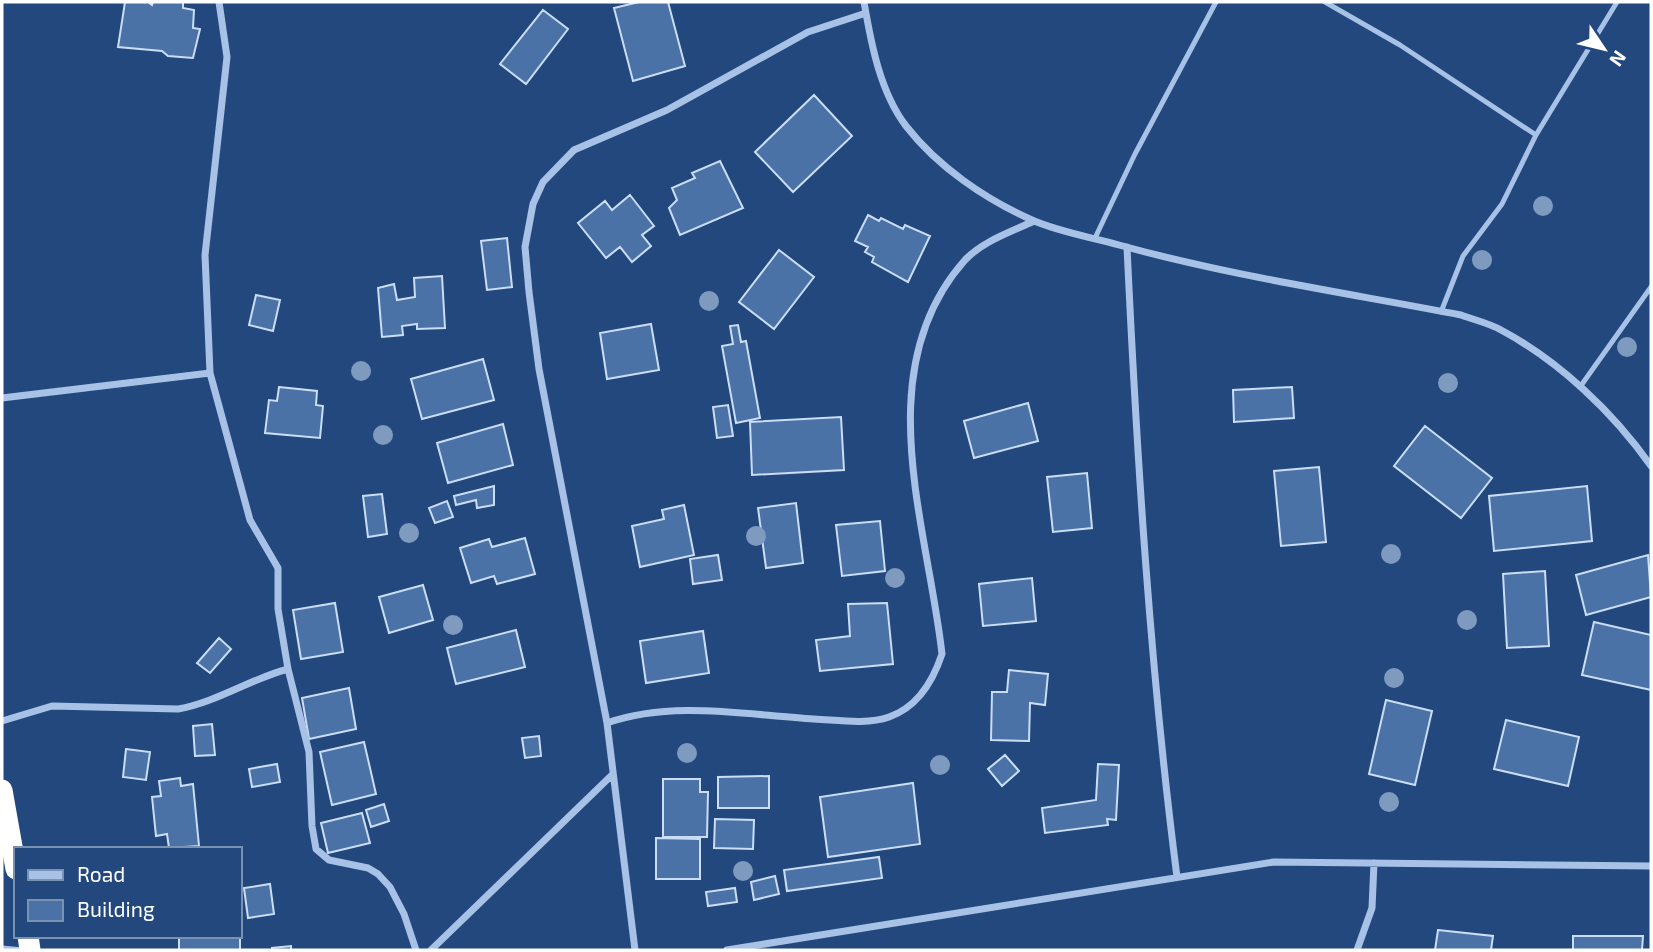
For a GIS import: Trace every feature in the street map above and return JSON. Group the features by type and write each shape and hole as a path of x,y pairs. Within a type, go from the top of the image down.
{"highway":[{"path":"2,790 14,858"}],"street":[{"path":"219,2 227,57 205,255 210,373 250,520 278,568 278,608 288,669 309,752 312,826 316,849 329,860 368,868 378,874 390,887 404,914 416,950"},
{"path":"865,2 877,63 904,125 970,186 1034,221 1171,260 1441,312 1499,328 1537,352 1580,387 1636,444 1651,466"},
{"path":"635,950 607,723 539,369 525,247 533,204 543,182 574,150 667,110 808,32 866,13"},
{"path":"607,723 662,710 851,721 889,718 918,699 934,680 942,654 913,484 912,381 918,343 944,292 965,260 982,246 1034,221"},
{"path":"1127,247 1139,500 1161,750 1177,877"},
{"path":"2,398 210,373"},
{"path":"2,721 52,706 178,709 197,706 262,676 288,669"},
{"path":"431,950 613,774"},
{"path":"727,950 1274,862 1651,866"},
{"path":"1357,950 1372,908 1374,863"}],"lane":[{"path":"1095,238 1216,2"},
{"path":"1325,2 1400,45 1536,135"},
{"path":"1441,312 1463,256 1502,204 1536,135 1618,2"},
{"path":"1580,387 1651,287"},
{"path":"2,948 24,950"}],"building":[{"path":"125,2 148,2 152,5 153,2 183,2 183,8 194,10 193,28 200,29 193,58 168,56 162,51 118,47"},
{"path":"639,2 668,2 685,66 633,81 614,8"},
{"path":"543,10 568,29 526,84 500,64"},
{"path":"814,95 852,136 793,192 755,152"},
{"path":"720,161 743,208 680,235 669,208 677,200 672,188 695,178 692,173"},
{"path":"630,195 654,226 642,235 651,246 632,262 620,247 606,258 578,223 605,201 612,210"},
{"path":"868,215 903,229 905,225 930,236 908,282 872,262 874,257 865,252 868,247 855,241"},
{"path":"507,238 512,287 487,290 481,241"},
{"path":"779,250 814,277 774,329 739,302"},
{"path":"442,276 445,328 417,329 417,324 402,326 403,335 382,337 378,288 394,284 397,300 415,297 414,278"},
{"path":"256,295 280,300 273,331 249,325"},
{"path":"651,324 659,370 607,379 600,333"},
{"path":"738,325 741,342 746,341 760,418 736,423 722,346 733,344 730,326"},
{"path":"483,359 494,400 422,419 411,379"},
{"path":"279,387 317,391 316,405 323,406 320,438 265,433 269,400 277,401"},
{"path":"1292,387 1294,418 1234,422 1233,390"},
{"path":"1028,403 1038,441 974,458 964,421"},
{"path":"728,405 733,436 717,438 713,407"},
{"path":"841,417 844,470 752,475 750,422"},
{"path":"503,424 513,465 448,483 437,443"},
{"path":"1425,426 1492,478 1461,518 1394,466"},
{"path":"1319,467 1326,542 1281,546 1274,471"},
{"path":"1087,473 1092,528 1053,532 1047,477"},
{"path":"494,486 494,505 477,508 476,500 456,505 454,496"},
{"path":"1587,486 1592,541 1494,551 1489,496"},
{"path":"382,494 387,534 368,537 363,496"},
{"path":"447,501 453,517 435,523 429,508"},
{"path":"796,503 803,563 766,568 758,508"},
{"path":"684,505 694,555 640,567 632,526 664,519 662,510"},
{"path":"880,521 885,571 842,576 836,525"},
{"path":"525,538 535,574 497,584 494,576 471,583 460,548 489,539 492,547"},
{"path":"718,555 722,580 693,584 690,559"},
{"path":"1648,555 1651,597 1586,615 1576,575"},
{"path":"1545,571 1549,646 1507,648 1503,574"},
{"path":"1032,578 1036,621 983,626 979,584"},
{"path":"423,585 433,620 389,633 379,597"},
{"path":"335,603 343,652 301,659 293,610"},
{"path":"887,603 893,664 820,671 816,640 850,636 848,604"},
{"path":"1594,622 1651,635 1651,690 1582,675"},
{"path":"516,630 525,667 456,684 447,648"},
{"path":"703,631 709,673 646,683 640,641"},
{"path":"219,638 231,649 210,673 197,663"},
{"path":"1009,670 1048,674 1045,705 1030,703 1029,741 991,740 992,692 1007,692"},
{"path":"349,688 356,729 309,739 302,698"},
{"path":"1386,700 1432,711 1415,785 1369,774"},
{"path":"1506,720 1579,737 1568,786 1494,769"},
{"path":"212,724 215,755 195,756 193,726"},
{"path":"539,736 541,756 525,758 522,738"},
{"path":"364,742 376,794 332,805 320,752"},
{"path":"126,749 150,752 146,780 123,777"},
{"path":"1005,755 1019,771 1002,786 988,769"},
{"path":"277,764 280,782 252,787 249,769"},
{"path":"1098,764 1119,765 1116,820 1107,819 1108,825 1045,833 1042,808 1096,800"},
{"path":"769,776 769,808 718,808 718,777"},
{"path":"180,778 181,786 193,784 199,846 169,847 167,834 156,836 152,797 161,796 159,781"},
{"path":"663,779 700,779 700,792 708,792 707,837 663,837"},
{"path":"913,783 920,844 828,857 820,797"},
{"path":"384,804 389,821 371,827 366,810"},
{"path":"362,813 370,843 328,853 321,823"},
{"path":"715,819 754,820 753,849 714,848"},
{"path":"656,838 700,839 700,879 656,879"},
{"path":"879,857 882,878 787,891 784,870"},
{"path":"775,876 779,894 754,900 751,882"},
{"path":"270,884 274,914 248,918 244,888"},
{"path":"735,888 737,902 708,906 706,892"},
{"path":"1438,930 1493,936 1491,950 1435,950"},
{"path":"1573,936 1643,936 1642,950 1573,950"},
{"path":"179,938 240,938 240,950 179,950"},
{"path":"291,946 291,950 272,950 272,948"}]}
